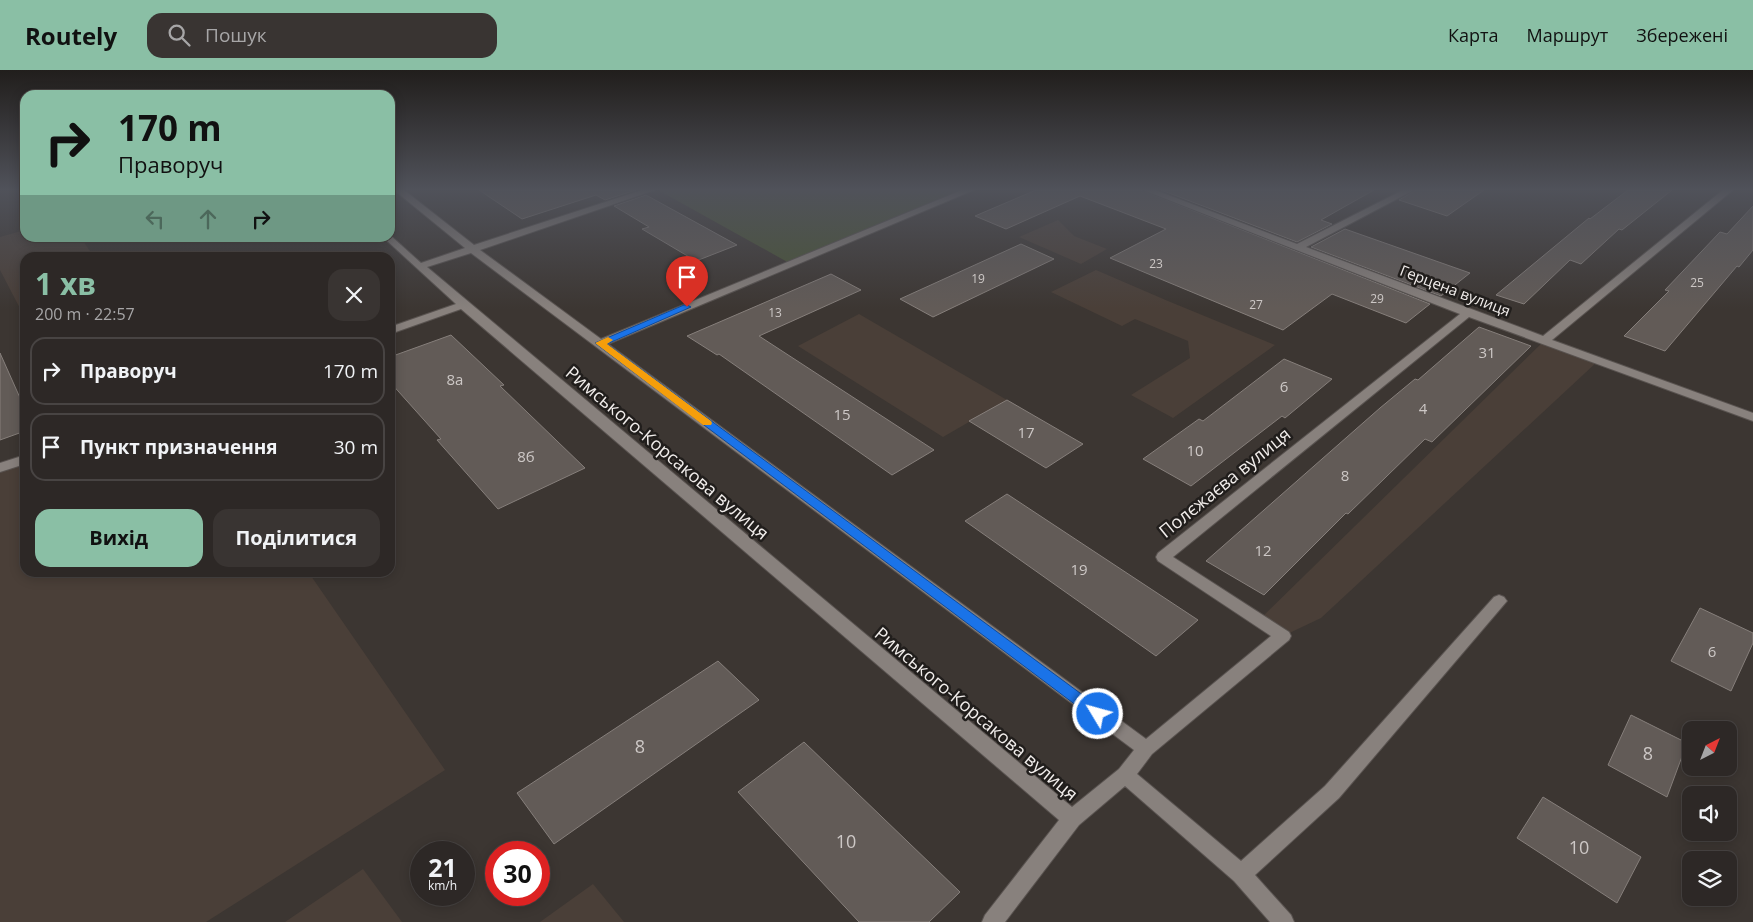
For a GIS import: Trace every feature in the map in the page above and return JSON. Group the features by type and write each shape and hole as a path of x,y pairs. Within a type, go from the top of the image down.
{"street":[{"path":"448,230 1146,749"},
{"path":"420,266 528,230"},
{"path":"600,343 874,230"},
{"name":"Герцена вулиця","path":"1251,230 1468,313 1753,417"},
{"path":"1299,248 1334,230"},
{"path":"1544,341 1680,230"},
{"name":"Римського-Корсакова вулиця","path":"393,242 463,305 1072,819 1125,775 1146,749"},
{"path":"395,329 463,305"},
{"name":"Полєжаєва вулиця","path":"1146,749 1283,636 1163,557 1468,313"},
{"path":"0,468 20,461"},
{"path":"1241,874 1332,792 1499,602"},
{"path":"1125,775 1241,874 1284,922"},
{"path":"992,922 1072,819"}],"shaded area":[{"path":"1036,230 1068,230 1074,236 1107,249 1081,264 1019,237"},
{"path":"20,231 20,242 84,242 91,252 20,252 20,308 0,270 0,237"},
{"path":"1096,270 1275,345 1173,418 1131,395 1190,358 1188,341 1135,319 1122,326 1051,292"},
{"path":"859,314 1007,400 943,437 798,346"},
{"path":"1544,341 1598,361 1321,618 1283,636 1259,620"},
{"path":"20,461 20,577 312,577 445,770 206,922 0,922 0,468"},
{"path":"363,869 402,922 285,922"},
{"path":"593,884 624,922 540,922"}],"green space":[{"path":"729,230 874,230 791,264"}],"building":[{"path":"643,230 709,230 737,245 696,261"},
{"path":"1165,230 1242,230 1430,304 1406,323 1332,294 1283,330 1110,258"},
{"path":"1265,230 1321,230 1297,242"},
{"path":"1344,230 1347,230 1470,273 1441,296 1311,247"},
{"path":"1575,230 1618,230 1581,264 1570,260 1524,304 1496,295"},
{"path":"1731,230 1753,230 1753,250 1739,267 1737,266 1665,351 1624,336 1669,291 1665,290 1720,232 1727,234"},
{"path":"1021,244 1054,259 933,317 900,299"},
{"path":"831,274 861,290 759,336 934,450 892,475 719,354 717,355 687,336"},
{"path":"1479,327 1531,346 1432,442 1425,439 1348,514 1346,513 1264,595 1206,561 1380,408 1415,379 1418,380"},
{"path":"451,335 504,385 500,386 585,468 498,509 437,440 441,439 395,388 395,355"},
{"path":"0,353 20,398 20,433 0,440"},
{"path":"1284,359 1332,379 1285,418 1282,416 1191,486 1143,459 1199,419 1203,421"},
{"path":"1007,400 1083,444 1046,468 969,421"},
{"path":"1007,494 1198,620 1156,656 965,521"},
{"path":"1700,608 1753,633 1753,643 1731,691 1671,661"},
{"path":"718,661 759,700 554,844 517,793"},
{"path":"1631,715 1682,740 1682,756 1667,797 1608,765"},
{"path":"804,742 960,892 929,922 859,922 738,792"},
{"path":"1543,797 1641,857 1617,903 1517,838"}],"slow traffic":[{"path":"608,340 600,343 707,423"}],"route":[{"path":"687,307 600,343 1098,714"}]}
